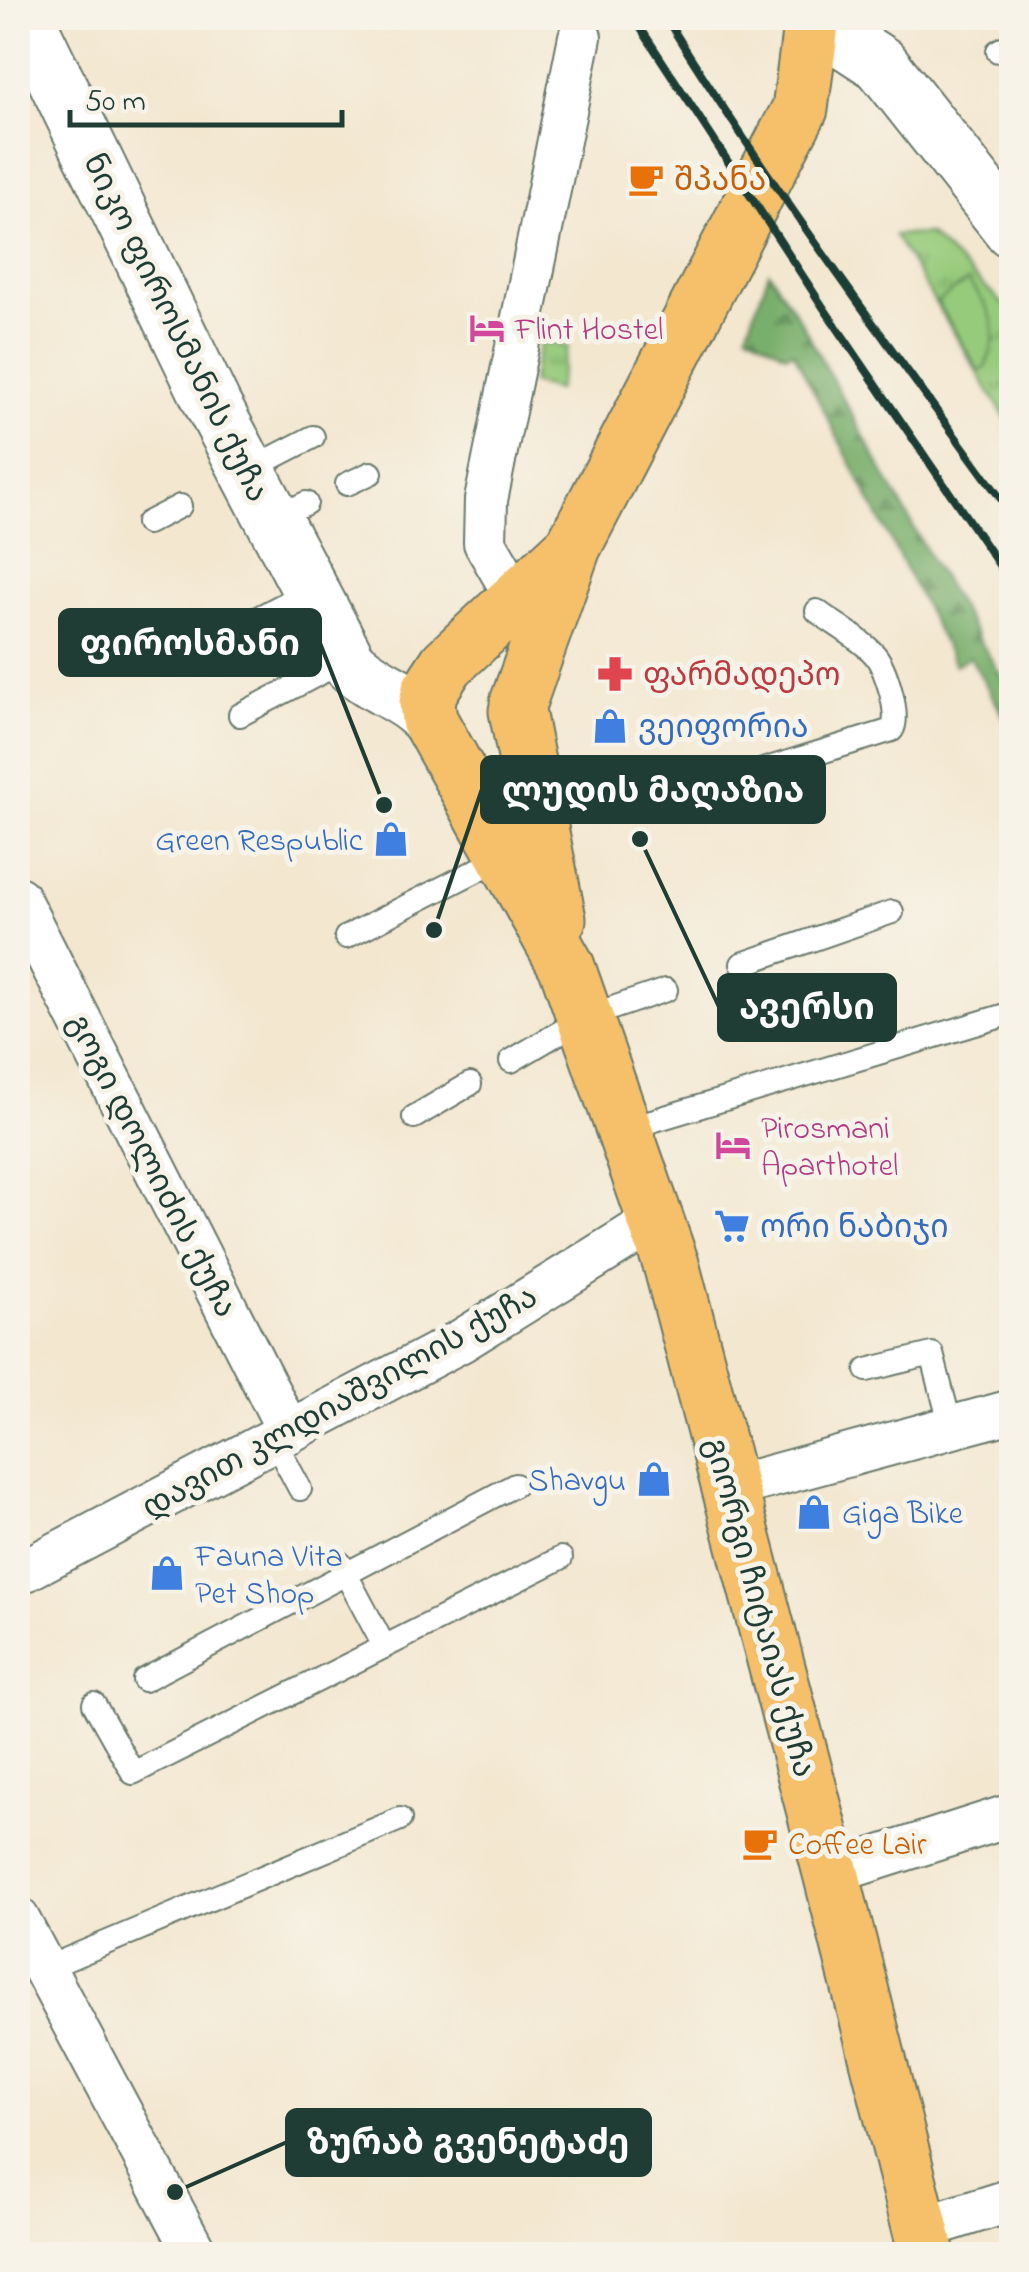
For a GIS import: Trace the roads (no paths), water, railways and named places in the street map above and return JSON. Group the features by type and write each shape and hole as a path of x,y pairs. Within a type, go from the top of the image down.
{"main road":[{"path":"573,547 447,664 430,690 427,703 432,725 461,742 491,738 512,720 573,547 800,108 812,18"},
{"path":"447,664 478,664 495,671 506,679 517,707"},
{"name":"გიორგი ჩიტაიას ქუჩა","path":"517,707 567,967"},
{"name":"გიორგი ჩიტაიას ქუჩა","path":"432,725 567,967 671,1264 832,1873 924,2242"}],"street":[{"name":"ნიკო ფიროსმანის ქუჩა","path":"26,18 237,476 289,511 330,628 365,679 418,708 432,725"},
{"path":"812,18 920,92 1012,230"},
{"path":"518,600 486,543 486,500 580,37"},
{"path":"330,628 364,654 393,664 418,669 447,664"},
{"name":"გოგი დოლიძის ქუჩა","path":"18,898 282,1436"},
{"name":"დავით კლდიაშვილის ქუჩა","path":"18,1574 461,1341 656,1220"},
{"path":"728,1488 1012,1410"},
{"path":"832,1873 1012,1815"},
{"path":"18,1919 196,2254"},
{"path":"924,2242 1012,2200"}],"lane":[{"path":"237,476 312,437"},
{"path":"348,484 372,473"},
{"path":"147,523 180,506"},
{"path":"763,770 896,726 897,714 877,657 817,611"},
{"path":"205,645 330,628"},
{"path":"240,715 330,628"},
{"path":"346,937 505,856"},
{"path":"742,964 892,912"},
{"path":"511,1061 586,1017 666,990"},
{"path":"625,1129 1012,1013"},
{"path":"414,1117 470,1084"},
{"path":"867,1370 932,1354 952,1427"},
{"path":"282,1436 300,1489"},
{"path":"144,1680 343,1569 515,1484"},
{"path":"94,1704 132,1773 562,1558"},
{"path":"343,1569 384,1646"},
{"path":"44,1969 400,1819"}],"railway":[{"path":"634,18 823,307 1012,584"},
{"path":"666,18 791,207 1012,514"}],"place":[{"name":"შპანა","path":"646,179"},
{"name":"Flint Hostel","path":"487,328"},
{"name":"ფარმადეპო","path":"615,674"},
{"name":"ვეიფორია","path":"610,726"},
{"name":"ფიროსმანი","path":"384,805"},
{"name":"Green Respublic","path":"391,839"},
{"name":"ავერსი","path":"640,839"},
{"name":"ლუდის მაღაზია","path":"434,930"},
{"name":"Pirosmani Aparthotel","path":"733,1145"},
{"name":"ორი ნაბიჯი","path":"732,1226"},
{"name":"Shavgu","path":"654,1479"},
{"name":"Giga Bike","path":"814,1512"},
{"name":"Fauna Vita Pet Shop","path":"167,1573"},
{"name":"Coffee Lair","path":"760,1843"},
{"name":"ზურაბ გვენეტაძე","path":"175,2192"}]}
